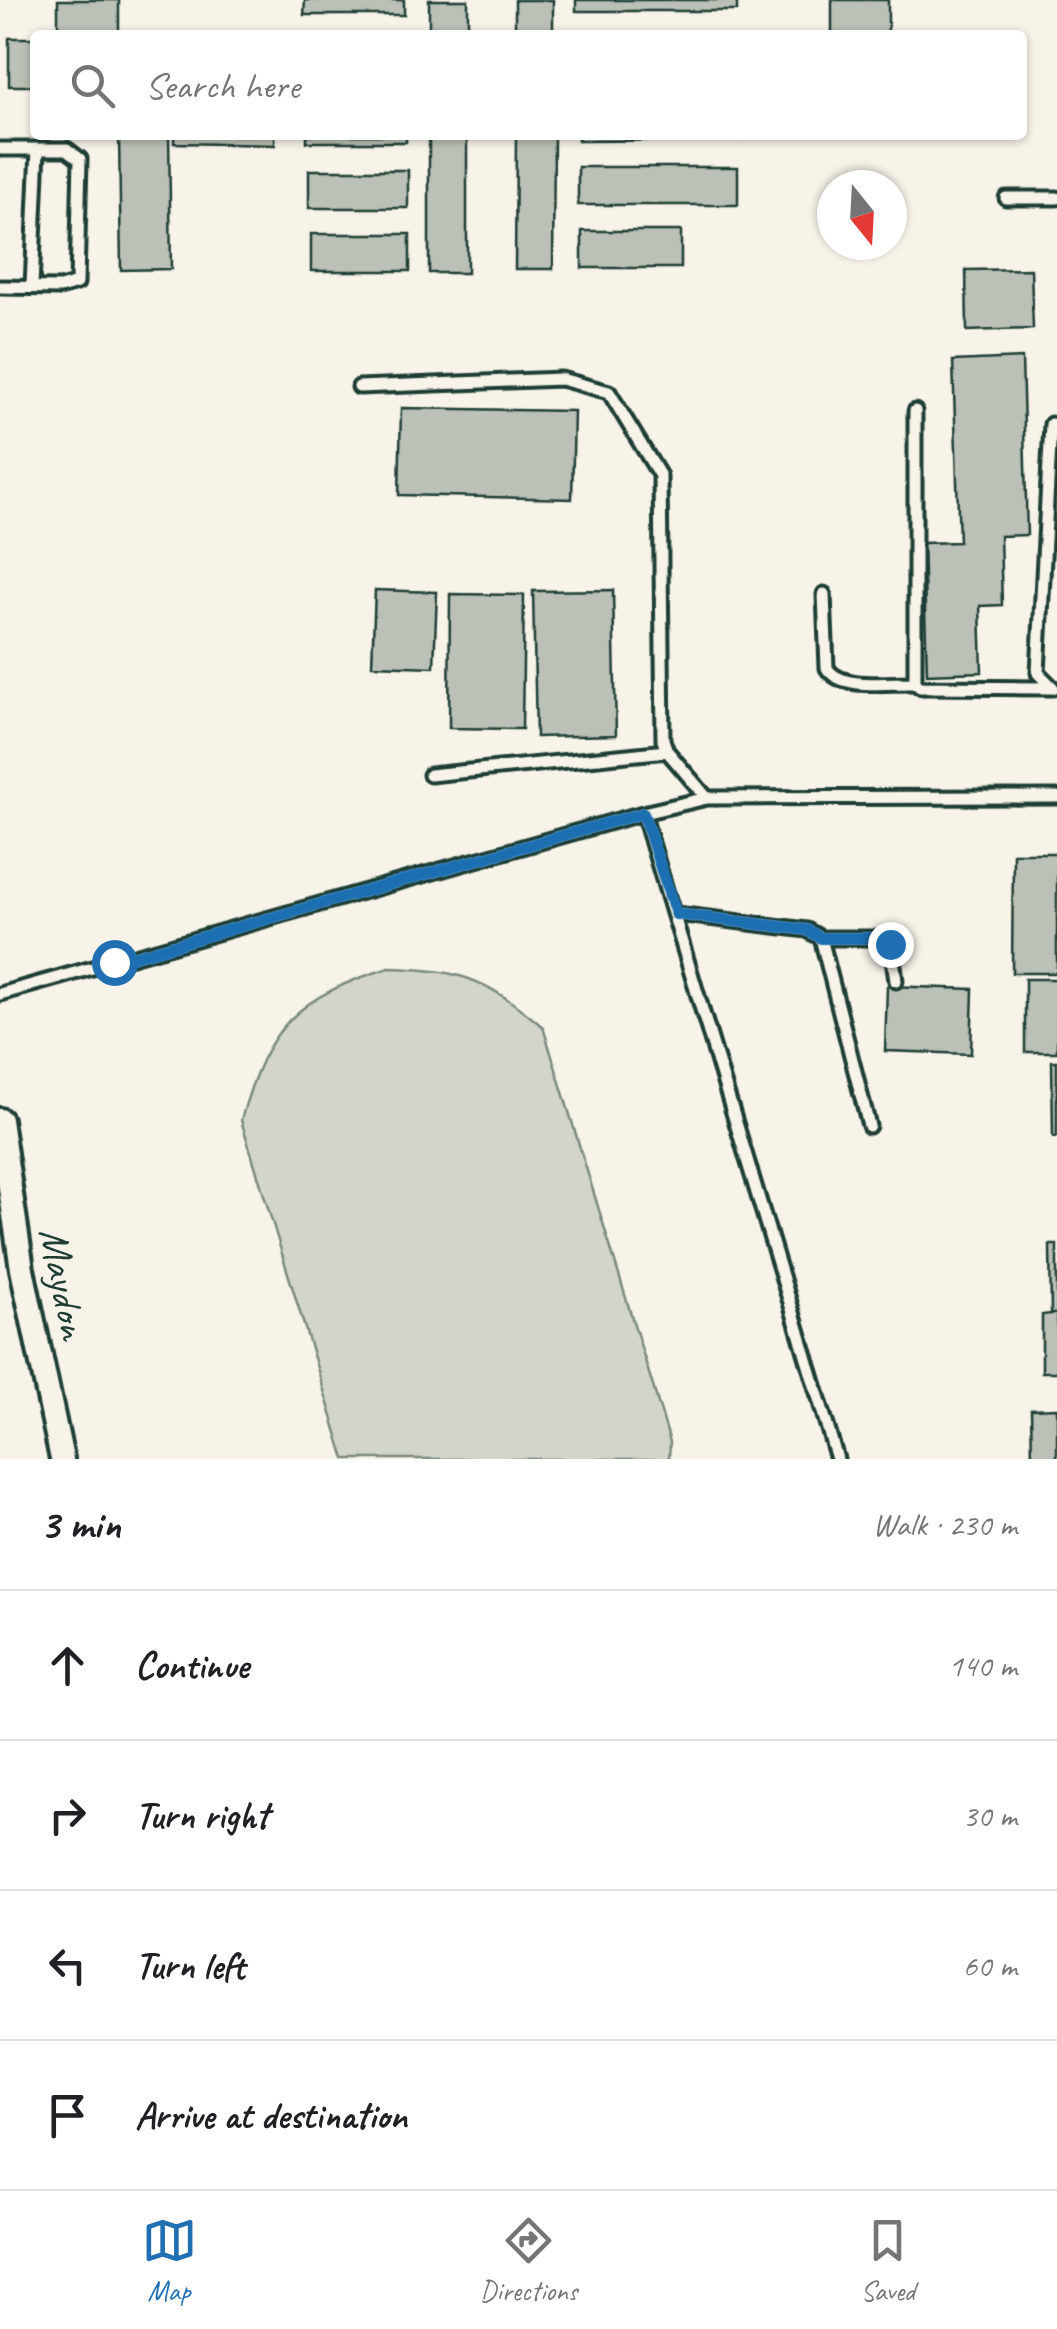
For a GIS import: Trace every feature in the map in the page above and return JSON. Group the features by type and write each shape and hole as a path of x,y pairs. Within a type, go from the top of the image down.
{"street":[{"name":"Maydon","path":"1,1131 22,1269 62,1459"}],"lane":[{"path":"0,149 67,150 80,159 77,283 0,288"},
{"path":"32,288 38,149"},
{"path":"1006,198 1057,198"},
{"path":"359,387 561,379 609,392 660,476 666,751 707,798"},
{"path":"915,411 915,683"},
{"path":"1051,424 1038,673 1054,688"},
{"path":"824,594 827,668 832,676 915,683 920,687 1054,688"},
{"path":"430,775 666,751"},
{"path":"0,994 707,798 1057,798"},
{"path":"643,813 836,1459"},
{"path":"676,914 807,930 821,938 882,938 890,944 896,981"},
{"path":"821,938 869,1126"}],"shaded area":[{"path":"389,968 436,971 472,980 505,998 543,1027 670,1442 669,1459 345,1459 241,1120 262,1061 290,1020 330,991"}],"building":[{"path":"58,0 119,0 119,30 58,30"},
{"path":"305,0 404,0 404,15 304,15"},
{"path":"429,0 468,0 468,30 429,30"},
{"path":"515,0 553,0 553,30 515,30"},
{"path":"576,0 737,0 737,11 576,11"},
{"path":"832,0 888,0 888,30 832,30"},
{"path":"9,38 30,38 30,86 9,86"},
{"path":"119,140 169,140 171,269 121,270"},
{"path":"174,140 275,140 275,145"},
{"path":"307,140 406,140 406,142"},
{"path":"429,140 467,140 467,273 429,273"},
{"path":"516,140 554,140 553,269 515,269"},
{"path":"578,140 738,140 578,141"},
{"path":"578,167 738,167 738,205 578,205"},
{"path":"309,170 408,170 408,208 309,208"},
{"path":"582,231 681,231 681,268 582,268"},
{"path":"311,234 410,234 410,271 311,271"},
{"path":"1031,269 1033,329 967,331 966,270"},
{"path":"1022,358 1027,535 1000,536 1002,605 980,606 982,672 927,674 923,543 959,542 953,361"},
{"path":"401,408 574,411 572,499 399,495"},
{"path":"375,590 437,592 434,667 372,665"},
{"path":"613,590 616,735 536,737 533,591"},
{"path":"450,594 524,595 522,729 449,728"},
{"path":"1013,853 1057,853 1057,973 1012,973"},
{"path":"1025,979 1057,979 1057,1052 1025,1052"},
{"path":"887,986 973,989 971,1054 885,1051"},
{"path":"1052,1061 1057,1061 1057,1137 1053,1137"},
{"path":"1050,1245 1057,1245 1057,1314 1051,1314"},
{"path":"1057,1314 1057,1372 1042,1372 1042,1315"},
{"path":"1057,1408 1057,1459 1032,1459 1031,1409"}],"route":[{"path":"114,962 643,813 676,914 807,930 821,938 882,938 890,944"}]}
